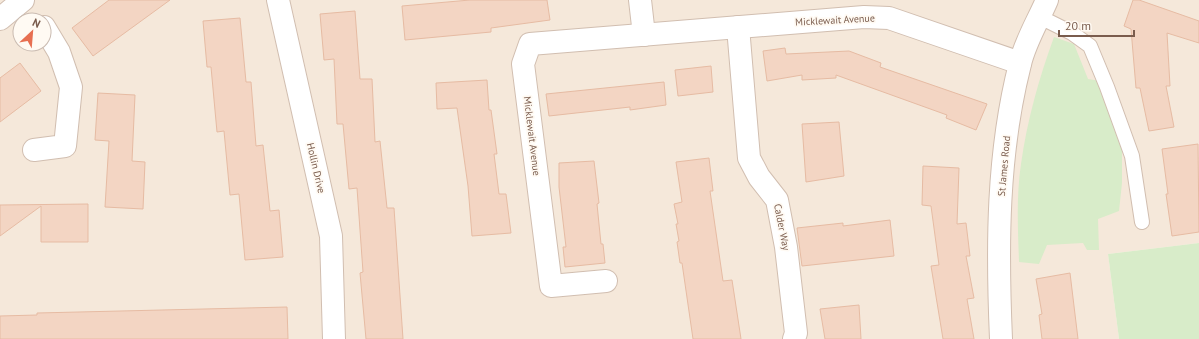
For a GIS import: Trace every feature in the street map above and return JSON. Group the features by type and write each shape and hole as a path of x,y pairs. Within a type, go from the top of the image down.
{"street":[{"path":"0,19 23,0"},
{"path":"28,0 35,12"},
{"name":"Hollin Drive","path":"278,0 331,236 334,339"},
{"path":"640,0 644,35"},
{"name":"St James Road","path":"1001,339 999,232 1004,147 1020,63 1044,8"},
{"name":"Micklewait Avenue","path":"606,281 551,286 523,64 530,44 864,17 889,18 1020,63"},
{"name":"Calder Way","path":"738,27 749,158 759,177 777,200 786,247 796,333 794,339"},
{"path":"34,150 65,146 71,87 59,52 52,40"}],"lane":[{"path":"1044,8 1072,33 1090,46 1132,156 1142,222"}],"shaded area":[{"path":"0,0 1199,0 1199,243 1108,254 1119,339 0,339"}],"green space":[{"path":"1054,37 1074,44 1088,79 1113,83 1122,146 1122,183 1119,211 1098,219 1099,250 1087,250 1083,243 1047,245 1039,264 1019,262 1019,176 1034,100"},
{"path":"1199,243 1199,339 1119,339 1108,254"}],"building":[{"path":"109,0 170,0 93,56 72,28"},
{"path":"470,0 547,0 550,20 491,28 491,32 405,40 402,6"},
{"path":"1133,0 1139,0 1199,21 1199,43 1167,33 1170,86 1166,86 1174,127 1149,131 1140,88 1136,88 1131,29 1124,26"},
{"path":"355,11 360,79 372,79 375,142 380,141 387,208 394,208 403,339 366,339 360,273 363,272 357,188 349,189 343,124 337,124 334,59 324,60 320,14"},
{"path":"240,18 246,82 251,82 256,146 263,145 270,211 279,210 283,257 245,260 239,194 230,195 224,131 217,132 211,67 207,67 203,21"},
{"path":"785,48 786,54 849,51 881,63 880,67 987,104 976,130 946,118 947,115 836,75 836,78 802,80 802,75 767,81 763,51"},
{"path":"20,63 41,91 0,122 0,78"},
{"path":"711,66 713,92 678,96 675,70"},
{"path":"487,80 489,110 491,110 497,154 494,154 499,194 506,194 511,233 472,236 468,186 457,108 437,109 436,83"},
{"path":"664,82 666,105 630,110 630,107 549,116 546,94"},
{"path":"98,93 135,95 132,161 145,162 143,209 105,207 109,141 95,140"},
{"path":"839,122 844,176 806,182 802,124"},
{"path":"1198,144 1199,232 1172,236 1162,149"},
{"path":"709,158 713,191 710,191 723,281 732,280 741,339 693,339 682,263 680,263 677,242 679,241 676,224 678,224 674,204 682,202 676,162"},
{"path":"594,161 599,203 597,204 601,244 603,244 605,263 565,267 563,247 566,247 559,187 559,163"},
{"path":"923,166 959,168 957,224 966,223 970,256 966,256 974,298 967,299 974,339 943,339 931,266 939,265 931,206 922,205"},
{"path":"88,204 88,242 41,242 41,206 0,236 0,205"},
{"path":"890,220 894,256 802,266 797,228 843,223 843,226"},
{"path":"1070,273 1078,339 1042,339 1039,315 1042,314 1036,279"},
{"path":"859,305 861,339 825,339 820,309"},
{"path":"287,307 288,339 0,339 0,316 37,315 37,313"}]}
